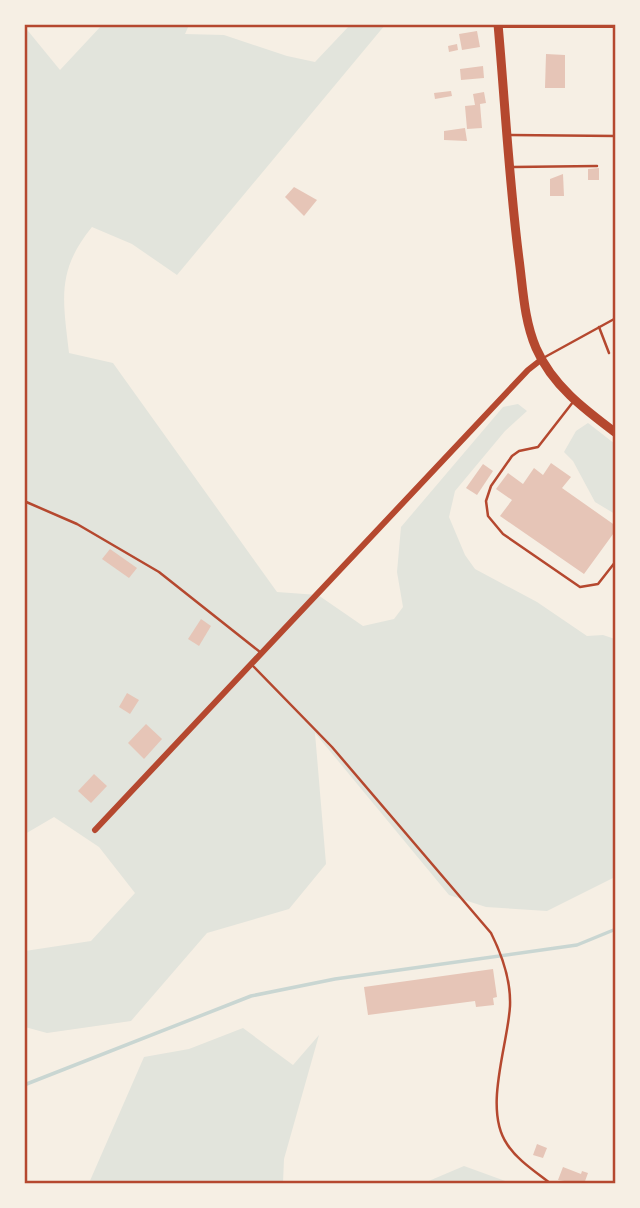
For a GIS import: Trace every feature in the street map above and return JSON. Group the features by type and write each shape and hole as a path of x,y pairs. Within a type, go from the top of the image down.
{"main road":[{"path":"498,25 527,320 542,359 575,401 615,433"}],"street":[{"path":"498,25 615,25"},
{"path":"95,830 527,370 542,359"}],"lane":[{"path":"508,135 615,136"},
{"path":"510,167 597,166"},
{"path":"542,359 615,317"},
{"path":"599,326 609,353"},
{"path":"575,401 538,447 519,451 512,456 491,486 486,501 488,516 503,534 580,587 598,584 615,561"},
{"path":"24,501 77,524 159,572 262,654"},
{"path":"252,665 332,747 477,914 498,949 510,1007 499,1072 501,1132 511,1150 551,1184"}],"shaded area":[{"path":"102,25 189,25 185,34 224,35 287,56 315,62 350,25 385,25 177,275 132,244 92,227 80,243 67,272 64,301 69,353 113,363 277,592 318,595 363,626 394,619 403,607 397,572 401,527 503,407 518,404 527,411 505,431 455,491 449,517 465,555 475,569 537,602 587,636 603,635 615,639 615,877 547,911 486,907 449,895 315,733 326,864 289,909 207,933 131,1021 47,1033 25,1027 25,951 91,941 135,893 99,847 54,817 25,834 24,26 60,70"},
{"path":"588,423 615,444 615,514 595,502 573,461 564,452 576,431"},
{"path":"243,1028 293,1065 319,1035 284,1159 283,1183 89,1183 144,1057 189,1049"},
{"path":"464,1166 511,1183 424,1183"}],"building":[{"path":"477,31 480,47 462,50 459,34"},
{"path":"457,44 458,50 449,52 448,46"},
{"path":"546,54 565,55 565,88 545,88"},
{"path":"483,66 484,78 461,80 460,69"},
{"path":"451,91 452,96 435,99 434,93"},
{"path":"484,92 486,103 480,104 482,128 467,129 465,106 475,105 473,94"},
{"path":"465,128 467,141 444,140 444,131"},
{"path":"599,168 599,180 588,180 588,169"},
{"path":"563,174 564,196 550,196 550,179"},
{"path":"294,187 317,200 304,216 285,197"},
{"path":"551,463 571,477 562,488 616,526 616,530 584,574 500,516 512,500 496,489 508,473 523,484 534,468 543,475"},
{"path":"483,464 493,471 477,495 466,488"},
{"path":"110,549 137,568 129,578 102,559"},
{"path":"201,619 211,626 199,646 188,639"},
{"path":"127,693 139,700 130,714 119,707"},
{"path":"146,724 162,739 144,759 128,743"},
{"path":"94,774 107,786 91,803 78,791"},
{"path":"493,969 497,997 493,998 494,1005 476,1007 475,1001 368,1015 364,987"},
{"path":"537,1144 547,1148 543,1158 533,1155"},
{"path":"563,1167 581,1174 582,1171 588,1173 584,1184 558,1180"}],"waterway":[{"path":"24,1085 251,996 335,979 577,945 616,929"}]}
